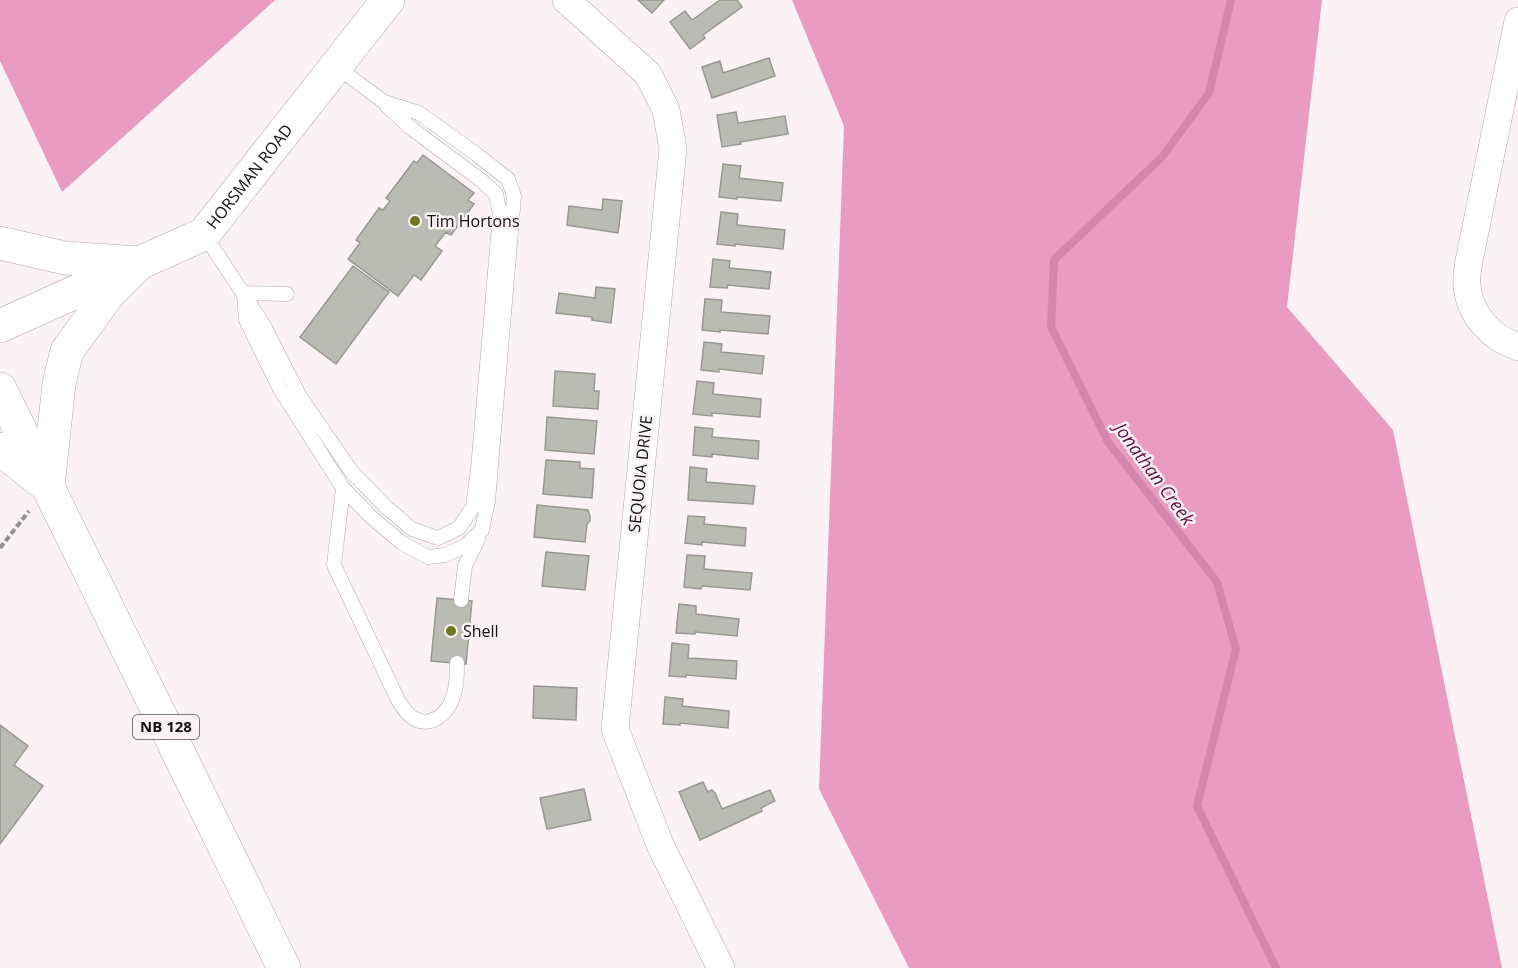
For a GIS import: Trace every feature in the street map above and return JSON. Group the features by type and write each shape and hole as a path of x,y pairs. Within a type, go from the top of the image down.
{"main road":[{"name":"HORSMAN ROAD","path":"0,326 204,234 337,67 387,0"},
{"path":"0,243 65,258 139,263"},
{"path":"48,486 59,384 68,351 110,292 139,263"},
{"name":"NB 128","path":"0,389 284,968"},
{"path":"0,449 48,486"}],"street":[{"name":"SEQUOIA DRIVE","path":"566,0 648,74 666,110 674,149 615,729 661,847 721,968"},
{"path":"1518,21 1469,261 1467,285 1473,308 1486,328 1505,343 1518,347"}],"lane":[{"path":"204,234 263,324 299,395 351,471 386,507 412,529 438,538 459,528 473,507 478,469 500,213 496,195 482,181 411,128 384,102 337,67"},
{"path":"384,102 419,113 508,179 514,196 488,501 482,530 465,566 461,600"},
{"path":"244,292 287,294"},
{"path":"244,292 246,320 280,389 343,488 370,516 402,543 428,557 445,555 465,546 482,530"},
{"path":"343,488 334,565 398,700 413,718 425,722 440,718 454,696 457,663"}],"path":[{"path":"0,548 48,486"}],"shaded area":[{"path":"0,0 275,0 62,192 0,61"},
{"path":"792,0 1322,0 1287,307 1393,430 1502,968 909,968 819,789 844,126"}],"building":[{"path":"638,0 664,0 652,13"},
{"path":"720,0 737,0 742,7 703,35 705,38 690,49 670,22 685,11 692,20"},
{"path":"769,58 775,76 712,98 702,67 720,61 723,73"},
{"path":"736,112 738,123 785,116 788,134 722,147 717,115"},
{"name":"Tim Hortons","path":"423,155 474,193 468,200 474,204 451,235 446,232 435,246 442,251 421,280 414,275 398,296 348,259 360,243 356,240 379,208 383,210 390,201 386,198 414,161 417,163"},
{"path":"723,164 741,166 739,178 783,183 781,201 719,197"},
{"path":"603,199 622,201 618,233 567,225 569,206 602,210"},
{"path":"721,212 738,214 737,225 785,230 783,249 717,244"},
{"path":"713,259 730,261 729,268 771,272 769,289 728,285 727,288 710,287"},
{"path":"353,266 389,292 336,364 300,337"},
{"path":"596,287 615,289 611,323 592,320 592,317 556,313 559,293 595,298"},
{"path":"705,299 722,300 721,312 770,316 768,334 702,330"},
{"path":"704,342 722,344 721,352 764,356 762,374 719,369 719,372 701,370"},
{"path":"555,371 595,374 594,391 599,391 598,409 553,406"},
{"path":"697,381 714,383 713,394 761,399 760,417 712,413 712,416 693,414"},
{"path":"547,417 597,421 594,454 545,450"},
{"path":"695,427 713,429 712,437 759,441 758,459 712,454 712,457 693,455"},
{"path":"546,460 580,462 580,468 594,469 592,498 543,494"},
{"path":"690,467 707,469 706,482 755,486 753,504 688,500"},
{"path":"537,505 588,510 590,521 587,524 585,542 534,537"},
{"path":"688,516 705,517 704,524 746,528 745,546 702,542 702,545 685,543"},
{"path":"546,552 589,556 585,590 542,586"},
{"path":"687,555 705,556 704,569 752,573 750,590 702,586 701,589 684,587"},
{"name":"Shell","path":"437,598 472,601 466,664 431,661"},
{"path":"679,604 696,606 696,614 739,619 737,636 695,632 695,634 676,633"},
{"path":"672,643 689,645 688,658 737,661 736,679 669,676"},
{"path":"534,686 577,688 576,720 533,718"},
{"path":"665,697 683,699 682,706 729,711 728,728 680,723 680,725 663,724"},
{"path":"0,725 28,746 14,765 43,786 0,844"},
{"path":"703,782 708,792 712,790 715,793 722,809 770,790 775,801 761,808 762,811 700,840 679,792"},
{"path":"584,789 591,820 547,829 540,798"}],"waterway":[{"name":"Jonathan Creek","path":"1231,0 1209,93 1162,157 1054,260 1051,327 1108,442 1217,582 1236,649 1197,806 1276,968"}],"place":[{"name":"Tim Hortons","path":"415,221"},
{"name":"Shell","path":"451,631"}]}
